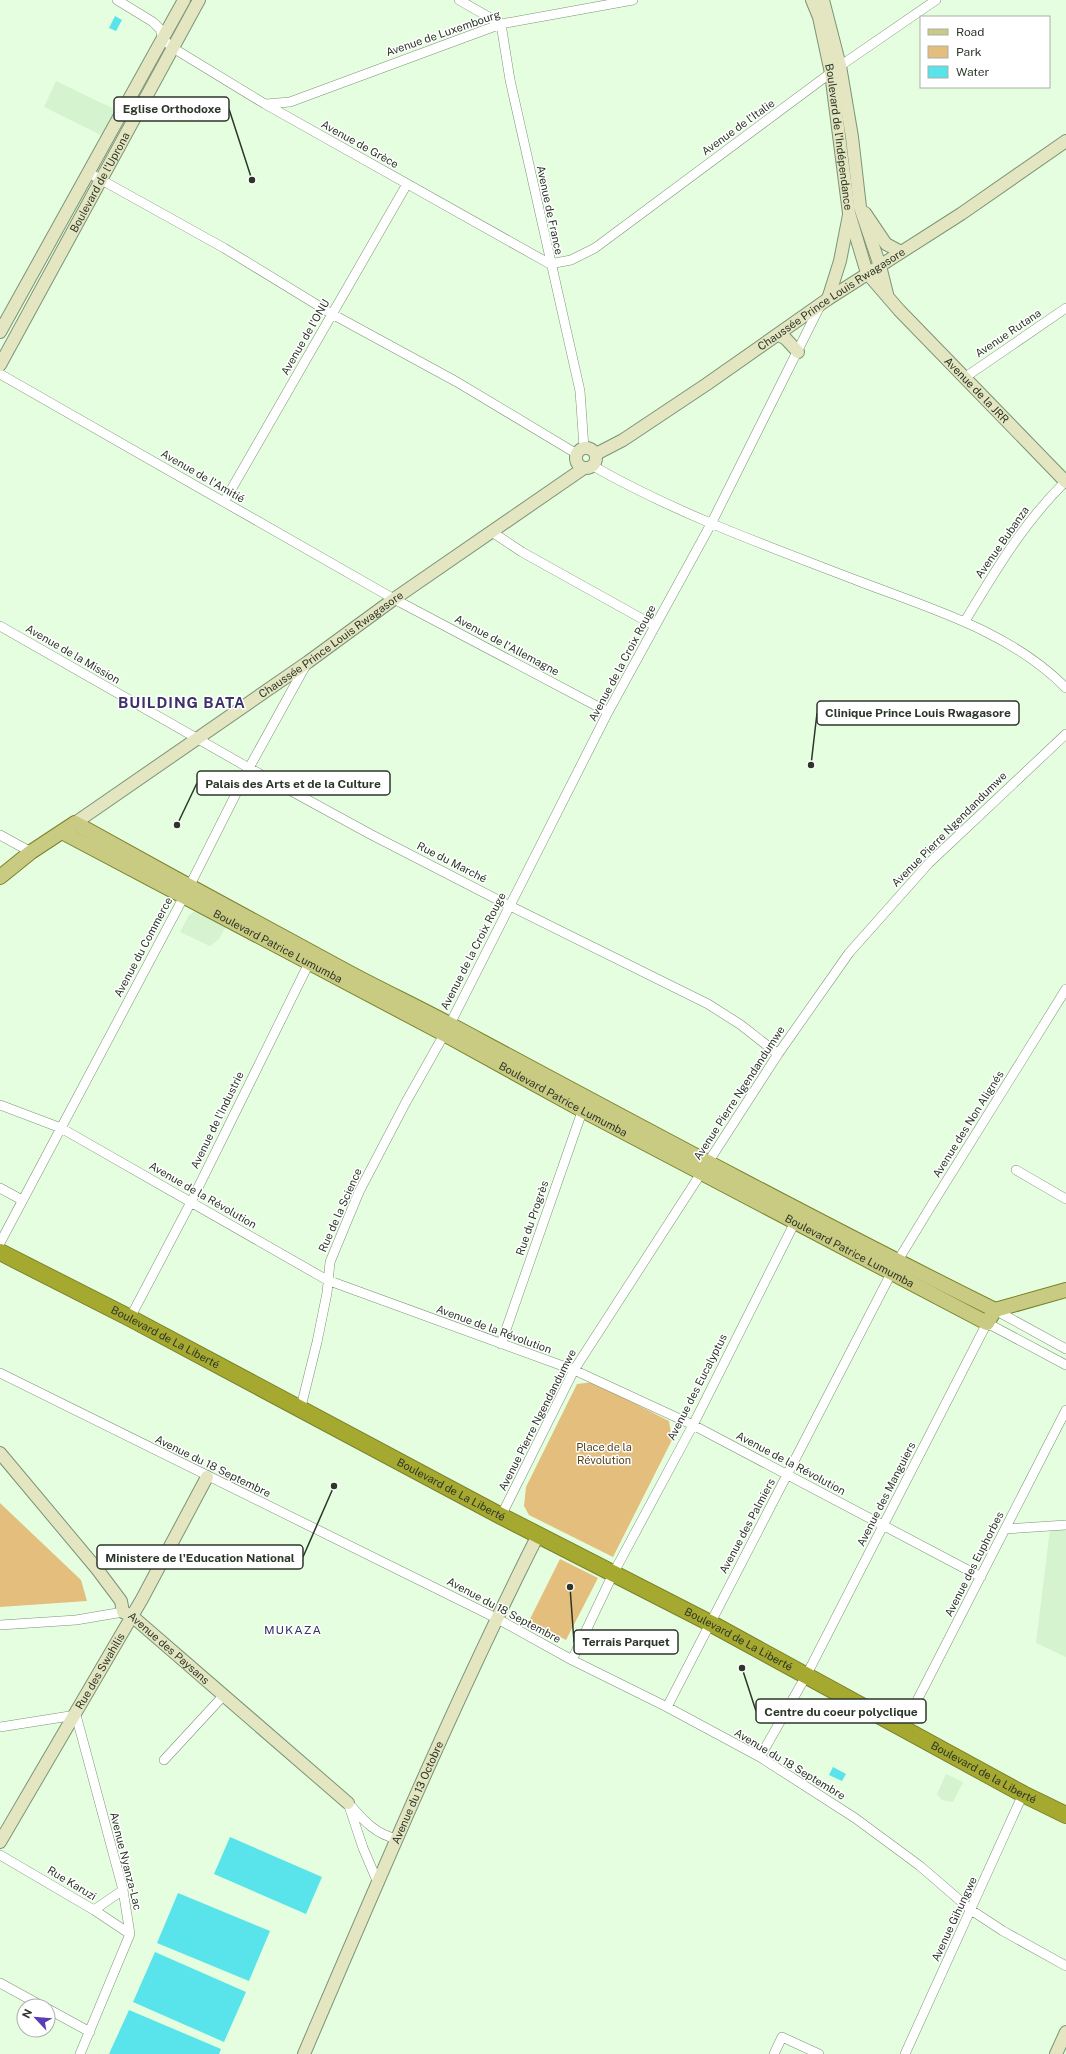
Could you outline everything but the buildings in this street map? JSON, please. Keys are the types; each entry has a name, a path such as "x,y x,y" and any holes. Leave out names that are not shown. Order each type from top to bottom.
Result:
{"highway":[{"name":"Boulevard de La Liberté","path":"0,1252 130,1318 300,1411 501,1516 710,1622 903,1728"},
{"name":"Boulevard de la Liberté","path":"903,1728 1023,1794 1066,1815"}],"main road":[{"name":"Chaussée Prince Louis Rwagasore","path":"0,876 31,852 75,823"},
{"name":"Boulevard Patrice Lumumba","path":"75,823 186,892"},
{"name":"Boulevard Patrice Lumumba","path":"62,832 186,892 447,1029 584,1104 895,1267 995,1310"},
{"name":"Boulevard Patrice Lumumba","path":"895,1267 987,1323"},
{"path":"987,1323 995,1310 1066,1290"}],"street":[{"name":"Avenue de Grèce","path":"117,0 153,22 160,29 163,38 173,48 265,104 550,264"},
{"name":"Boulevard de l'Uprona","path":"0,332 184,0"},
{"name":"Boulevard de l'Uprona","path":"0,365 199,0"},
{"path":"459,0 501,24"},
{"name":"Avenue de Luxembourg","path":"265,104 290,102 501,24 633,0"},
{"name":"Boulevard de l'Indépendance","path":"812,0 835,70 852,138 860,207 880,266"},
{"name":"Boulevard de l'Indépendance","path":"823,0 835,70 849,214 867,273"},
{"name":"Avenue de l'Italie","path":"550,264 571,260 595,248 835,70 936,0"},
{"name":"Avenue de France","path":"501,24 510,80 550,264 580,391 580,451"},
{"name":"Chaussée Prince Louis Rwagasore","path":"75,823 198,739 308,662 394,599 623,440 779,335 867,273 989,196 1066,141"},
{"path":"89,172 224,248 332,314 580,451 591,448 591,463"},
{"name":"Avenue de l'ONU","path":"224,502 407,184"},
{"path":"860,207 886,244 901,252"},
{"path":"825,302 840,261 849,214"},
{"name":"Avenue de la JRR","path":"880,266 888,297"},
{"name":"Avenue de la JRR","path":"867,273 964,378 1066,482"},
{"name":"Avenue de la Croix Rouge","path":"447,1029 608,712 711,524 825,302"},
{"name":"Avenue Rutana","path":"964,378 1066,308"},
{"path":"779,335 786,339 798,352"},
{"name":"Avenue de l'Amitié","path":"0,374 394,599"},
{"path":"580,451 576,461 591,463 711,524 965,621 1019,652 1066,688"},
{"name":"Avenue Bubanza","path":"965,621 999,564 1028,522 1066,482"},
{"path":"492,532 522,552 655,626"},
{"name":"Avenue de l'Allemagne","path":"394,599 608,712"},
{"name":"Avenue de la Mission","path":"0,626 198,739"},
{"name":"Avenue du Commerce","path":"0,1243 186,892 249,768 308,662"},
{"name":"Avenue Pierre Ngendandumwe","path":"501,1516 574,1370 778,1054 849,953 918,874 1066,734"},
{"name":"Rue du Marché","path":"198,739 249,768 510,906 708,1004 741,1025 778,1054"},
{"path":"0,835 31,852"},
{"name":"Avenue de l'Industrie","path":"130,1318 191,1202 312,958"},
{"name":"Avenue des Non Alignés","path":"895,1267 930,1206 1066,989"},
{"name":"Rue de la Science","path":"300,1411 327,1293 327,1280 330,1262 359,1192 402,1108 447,1029"},
{"name":"Rue du Progrès","path":"501,1344 584,1104"},
{"name":"Avenue de la Révolution","path":"0,1105 61,1128 327,1280 574,1370 693,1425 981,1577"},
{"path":"1016,1170 1066,1199"},
{"path":"0,1188 22,1200"},
{"name":"Avenue des Eucalyptus","path":"572,1660 613,1574 693,1425 798,1217"},
{"name":"Avenue des Palmiers","path":"667,1707 895,1267"},
{"name":"Boulevard Patrice Lumumba","path":"995,1310 1066,1349"},
{"name":"Boulevard Patrice Lumumba","path":"987,1323 1066,1365"},
{"name":"Avenue des Manguiers","path":"760,1757 806,1676 987,1323"},
{"name":"Avenue du 18 Septembre","path":"0,1373 206,1477 350,1545 496,1618 572,1660 667,1707 760,1757 855,1818 920,1866 971,1910 1066,1966"},
{"name":"Avenue des Euphorbes","path":"903,1728 1066,1410"},
{"name":"Avenue des Paysans","path":"2,1458 97,1569 121,1601 128,1614 348,1803 368,1826 386,1836 396,1839"},
{"name":"Rue des Swahilis","path":"0,1842 76,1715 128,1614 206,1477"},
{"path":"1005,1529 1066,1525"},
{"name":"Avenue du 13 Octobre","path":"304,2054 396,1839 496,1618 538,1535"},
{"path":"0,1625 76,1620 128,1614"},
{"path":"164,1760 224,1695"},
{"path":"0,1727 76,1715"},
{"name":"Avenue Nyanza-Lac","path":"76,1715 124,1890 130,1934 80,2054"},
{"name":"Avenue Gihungwe","path":"905,2054 1023,1794"},
{"path":"348,1803 363,1848 378,1883"},
{"name":"Rue Karuzi","path":"0,1855 94,1910 130,1934"},
{"path":"94,1910 124,1890"},
{"path":"0,1983 27,1998"},
{"path":"56,2014 90,2032"},
{"path":"1056,2054 1066,2032"},
{"path":"774,2054 782,2037 819,2054"}],"shaded area":[{"path":"56,81 116,110 103,136 44,107"},
{"path":"203,906 232,916 219,939 210,946 180,932 189,915"},
{"path":"1066,1528 1066,1657 1036,1643 1050,1529"},
{"path":"946,1774 963,1782 953,1802 942,1800 937,1794"}],"green space":[{"name":"Place de la Révolution","path":"593,1382 669,1421 672,1440 613,1557 529,1515 524,1506 526,1487 577,1384"},
{"path":"0,1503 81,1580 87,1601 0,1607"},
{"path":"560,1559 598,1578 566,1640 529,1621"}],"water":[{"path":"115,16 122,20 116,31 109,28"},
{"path":"833,1767 846,1774 842,1781 829,1775"},
{"path":"230,1837 322,1877 306,1914 214,1874"},
{"path":"178,1893 270,1931 249,1981 157,1943"},
{"path":"155,1952 246,1992 224,2042 133,2002"},
{"path":"129,2010 221,2049 219,2054 109,2054"}],"place":[{"name":"Eglise Orthodoxe","path":"252,180"},
{"name":"Clinique Prince Louis Rwagasore","path":"811,765"},
{"name":"Palais des Arts et de la Culture","path":"177,825"},
{"name":"Ministere de l'Education National","path":"334,1486"},
{"name":"Terrais Parquet","path":"570,1587"},
{"name":"Centre du coeur polyclique","path":"742,1668"}],"district":[{"name":"BUILDING BATA","path":"182,702"},
{"name":"MUKAZA","path":"293,1630"}]}
